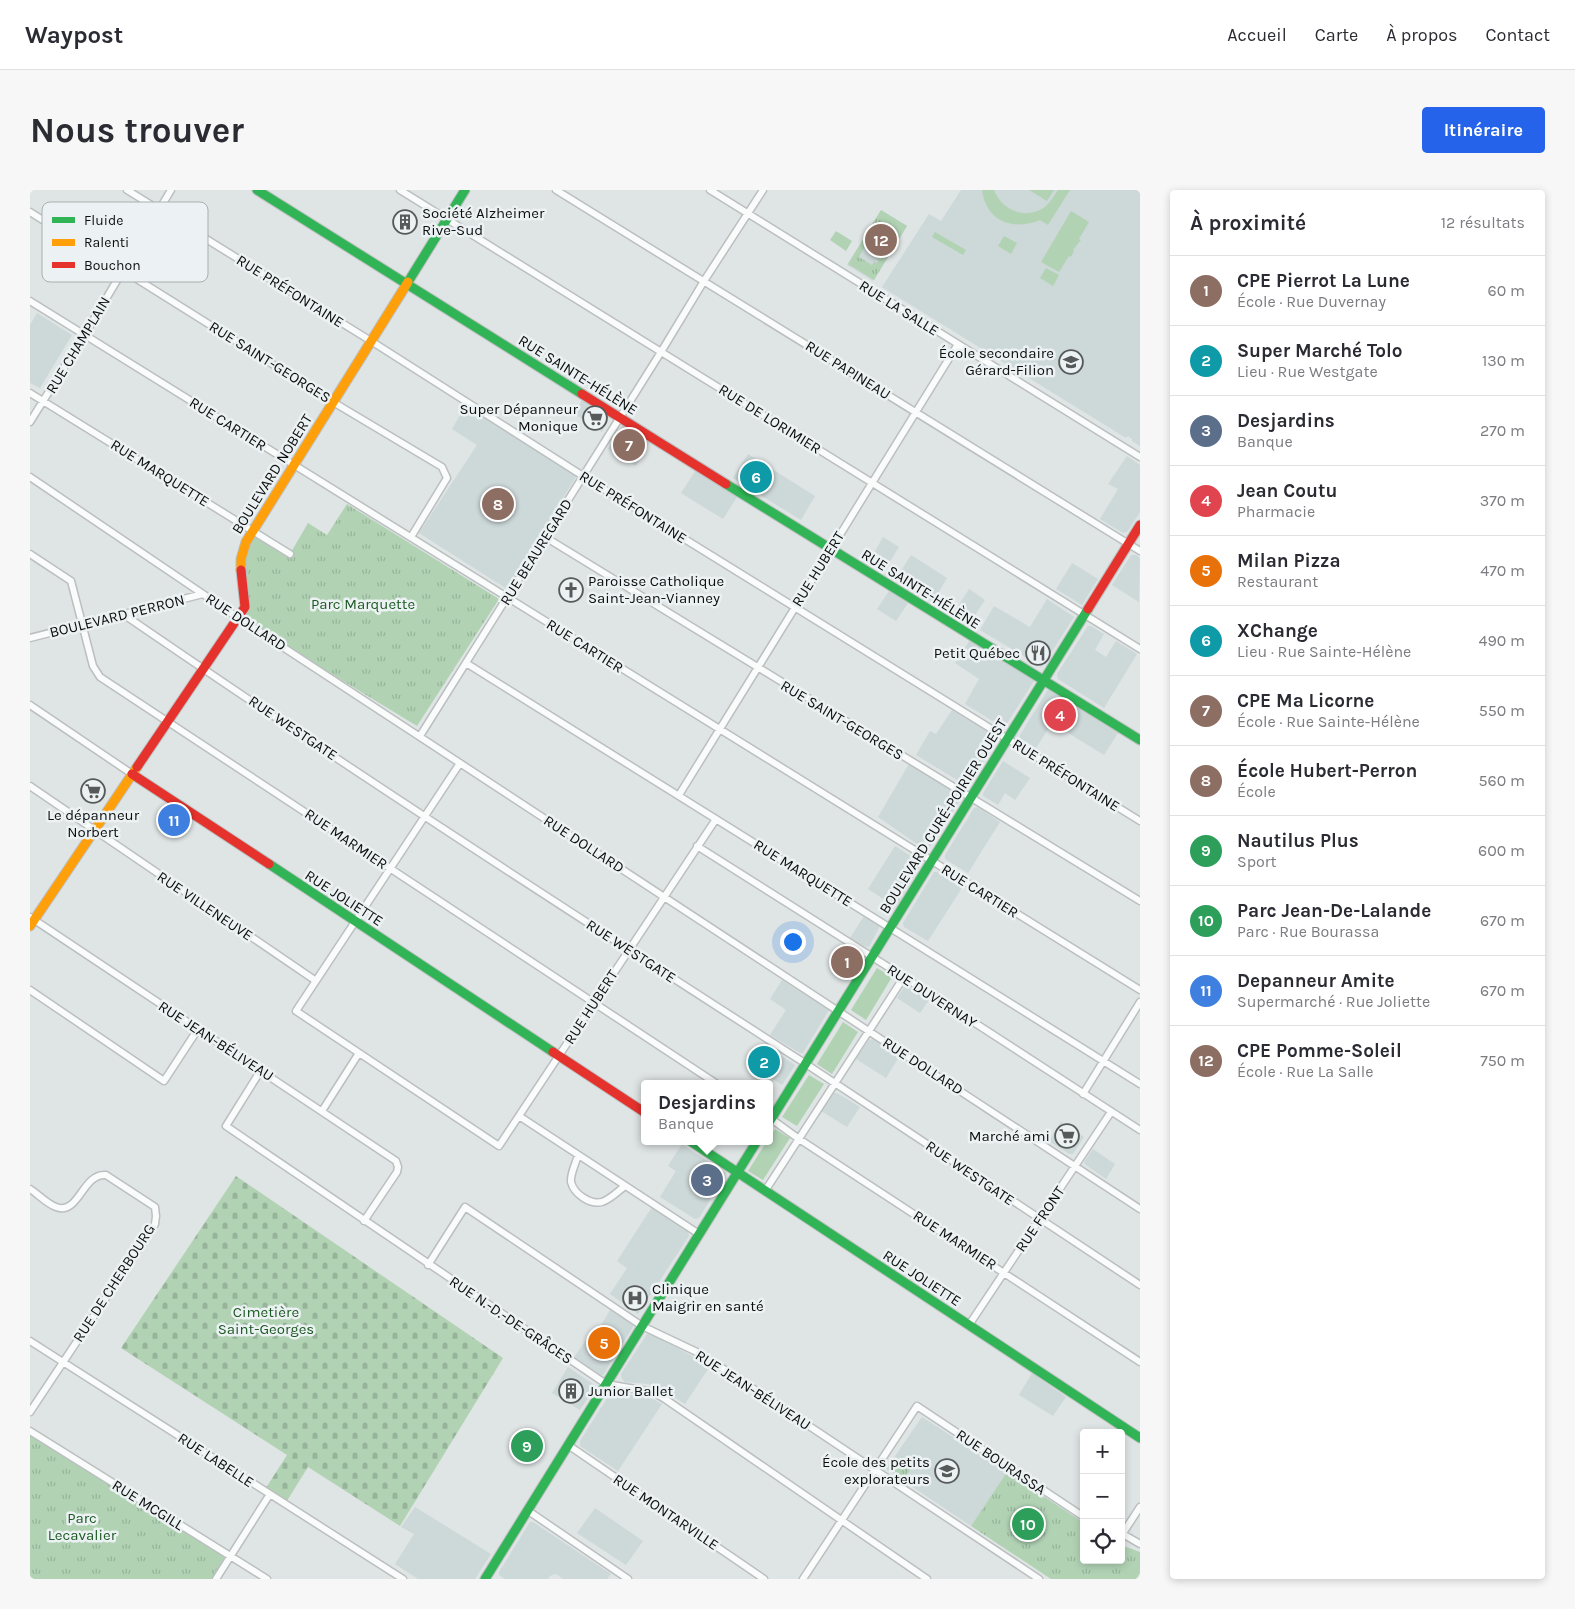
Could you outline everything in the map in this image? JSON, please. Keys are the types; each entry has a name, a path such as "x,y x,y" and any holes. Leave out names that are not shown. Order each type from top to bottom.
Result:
{"street":[{"name":"RUE PRÉFONTAINE","path":"127,190 146,202"},
{"name":"RUE CHAMPLAIN","path":"164,202 171,190"},
{"name":"RUE SAINTE-HÉLÈNE","path":"257,190 830,549 1140,740"},
{"name":"RUE DE LORIMIER","path":"400,190 1140,649"},
{"name":"BOULEVARD NOBERT","path":"31,921 95,830 244,607 245,598 239,562 241,552 465,190"},
{"name":"RUE PAPINEAU","path":"556,190 1140,551"},
{"name":"RUE LA SALLE","path":"710,190 1140,457"},
{"name":"RUE BEAUREGARD","path":"420,736 704,281 763,190"},
{"name":"RUE SAINT-GEORGES","path":"30,212 42,219"},
{"name":"RUE PRÉFONTAINE","path":"208,240 583,476 1140,821"},
{"name":"RUE CHAMPLAIN","path":"30,422 116,282"},
{"name":"RUE SAINT-GEORGES","path":"142,282 333,402 442,467 447,478 411,537"},
{"name":"RUE CARTIER","path":"30,300 1140,990"},
{"name":"RUE HUBERT","path":"679,795 958,344"},
{"name":"RUE MARQUETTE","path":"30,393 290,554"},
{"name":"RUE DOLLARD","path":"30,477 203,594 1140,1209"},
{"name":"BOULEVARD CURÉ-POIRIER OUEST","path":"773,1114 1140,525"},
{"name":"RUE SAINT-GEORGES","path":"545,537 1140,901"},
{"name":"RUE MARMIER","path":"30,554 71,581 95,672 100,677 711,1080"},
{"name":"BOULEVARD PERRON","path":"30,638 203,594"},
{"name":"RUE WESTGATE","path":"124,614 203,669 425,816 1140,1285"},
{"name":"RUE MARQUETTE","path":"466,663 1140,1084"},
{"name":"RUE JOLIETTE","path":"30,706 641,1110"},
{"path":"322,1111 359,1053 296,1011 460,762"},
{"name":"RUE VILLENEUVE","path":"30,786 316,981"},
{"name":"RUE HUBERT","path":"359,1053 499,1146 716,818"},
{"name":"RUE DUVERNAY","path":"697,846 1140,1130"},
{"name":"RUE JEAN-BÉLIVEAU","path":"31,921 261,1070 396,1161 397,1172 364,1221"},
{"path":"765,1191 904,977"},
{"path":"30,990 164,1081 198,1029"},
{"path":"1083,1094 1140,1002"},
{"name":"RUE N.-D.-DE-GRÂCES","path":"261,1070 226,1126 428,1265 606,1384 653,1392 665,1399 928,1579"},
{"name":"RUE FRONT","path":"969,1325 1111,1112"},
{"path":"519,1116 699,1234"},
{"name":"RUE MARMIER","path":"773,1121 1140,1362"},
{"name":"RUE JOLIETTE","path":"696,1145 1140,1438"},
{"path":"487,1578 527,1510 755,1145"},
{"path":"578,1155 571,1182 576,1191 583,1197 592,1202 601,1202 610,1198 625,1186"},
{"name":"RUE DE CHERBOURG","path":"30,1189 57,1208 65,1208 72,1205 91,1179 99,1175 106,1175 155,1207 156,1216 154,1224 30,1412"},
{"name":"RUE JEAN-BÉLIVEAU","path":"428,1265 465,1207 642,1326 701,1354 1039,1579"},
{"name":"RUE LABELLE","path":"30,1341 403,1579"},
{"name":"RUE BOURASSA","path":"875,1471 917,1406 1080,1514"},
{"name":"RUE MCGILL","path":"30,1431 267,1579"},
{"name":"RUE MONTARVILLE","path":"568,1445 764,1579"},
{"path":"803,1579 875,1471"},
{"path":"216,1579 270,1494"},
{"path":"1125,1529 1140,1507"},
{"path":"527,1510 628,1579"},
{"path":"1125,1535 1140,1544"}],"shaded area":[{"name":"École secondaire Gérard-Filion","path":"961,190 1140,190 1140,446 1128,436 1126,438 882,287 929,214 941,221"},
{"path":"881,210 907,226 873,281 847,265"},
{"path":"37,313 72,335 40,388 30,383 30,325"},
{"path":"582,400 609,416 602,432 574,414"},
{"path":"465,407 577,475 507,589 419,533 477,445 452,429"},
{"path":"623,425 650,442 636,466 608,449"},
{"path":"748,454 815,496 801,520 733,478"},
{"path":"1127,456 1140,465 1140,512 1127,532 1123,533 1100,519 1118,489 1108,484"},
{"path":"696,470 737,497 723,519 681,493"},
{"path":"883,537 899,547 884,571 869,562"},
{"path":"911,555 947,578 933,602 896,579"},
{"path":"1131,555 1136,555 1140,558 1139,602 1112,585"},
{"path":"1072,563 1098,579 1082,605 1056,589"},
{"path":"969,589 985,600 969,624 953,614"},
{"path":"889,591 908,603 896,621 877,609"},
{"path":"1047,599 1074,617 1042,667 980,630 994,606 1030,627"},
{"path":"1088,626 1104,634 1095,650 1106,657 1116,641 1137,654 1104,708 1058,679 1057,674"},
{"path":"970,640 1034,681 1004,728 965,704 979,679 955,663"},
{"path":"1049,690 1118,733 1104,755 1052,723 1036,748 1020,738 1020,735"},
{"path":"952,710 999,739 967,786 916,755 930,731 936,734"},
{"path":"1003,761 1030,778 1015,800 1005,793 998,805 983,796 983,793"},
{"path":"909,764 962,797 927,851 878,817"},
{"path":"978,807 1000,822 968,873 945,859 945,855 974,808"},
{"path":"895,846 922,863 896,907 868,889"},
{"path":"934,872 962,888 928,941 904,927 903,923"},
{"path":"864,916 880,926 869,947 850,938"},
{"path":"846,946 862,956 849,978 833,968"},
{"path":"782,980 829,1010 803,1053 770,1035 786,1010 770,999"},
{"path":"908,986 929,1000 920,1013 897,998 904,987"},
{"path":"873,1039 899,1057 886,1078 856,1059 869,1040"},
{"path":"763,1044 795,1065 782,1085 750,1064"},
{"path":"834,1093 860,1107 847,1127 821,1111"},
{"path":"1061,1122 1084,1137 1073,1154 1069,1154 1049,1141"},
{"path":"681,1145 684,1145 726,1173 699,1218 695,1219 660,1197 676,1171 668,1166"},
{"path":"1093,1149 1115,1164 1106,1179 1084,1162"},
{"path":"652,1207 688,1232 689,1236 638,1314 610,1294 627,1268 617,1261"},
{"path":"610,1310 633,1324 633,1327 603,1375 601,1375 574,1357 592,1332 596,1334"},
{"path":"650,1333 710,1366 685,1404 666,1392 648,1384 625,1382 622,1379 621,1374 647,1334"},
{"path":"568,1367 596,1386 580,1410 552,1393"},
{"path":"1032,1373 1066,1397 1053,1416 1019,1395"},
{"path":"611,1392 651,1398 662,1404 618,1471 580,1446 580,1441"},
{"name":"École des petits explorateurs","path":"922,1417 1007,1472 971,1526 886,1469"},
{"path":"415,1507 491,1554 475,1579 418,1579 395,1564 414,1534 401,1527"},
{"path":"595,1508 643,1541 626,1565 577,1533"},
{"path":"530,1522 533,1522 611,1574 607,1579 563,1579 556,1574 548,1579 505,1579 499,1575 499,1572"}],"green space":[{"path":"982,190 994,190 1003,203 1016,212 1031,213 1046,206 1058,190 1070,190 1048,225 1040,220 1021,224 1011,224 1003,221 989,210"},
{"path":"1029,190 1054,190 1047,201"},
{"path":"881,210 907,226 874,280 848,264","holes":["874,242 886,250 881,259 876,258 879,261 877,263 874,262 872,265 859,257 864,248 869,250"]},
{"path":"1071,211 1089,222 1071,257 1069,256 1059,272 1041,262"},
{"path":"836,231 852,241 846,251 830,240"},
{"path":"935,232 966,250 963,255 932,237"},
{"path":"1004,236 1017,243 1011,254 998,246"},
{"path":"1046,268 1059,275 1053,286 1040,278"},
{"name":"Parc Marquette","path":"347,504 499,599 417,726 238,617 247,604 242,567 253,530 290,554 308,523 327,535"},
{"path":"877,968 892,977 866,1020 851,1010"},
{"path":"843,1022 858,1032 832,1074 817,1064"},
{"path":"809,1075 824,1084 797,1126 782,1117"},
{"path":"775,1129 790,1138 763,1180 748,1171 764,1145 773,1145 773,1132"},
{"name":"Cimetière Saint-Georges","path":"236,1176 503,1358 400,1526 308,1467 285,1504 264,1491 287,1455 121,1348"},
{"name":"Parc Lecavalier","path":"30,1431 231,1556 216,1579 30,1579"},
{"path":"902,1456 914,1464 904,1478 893,1470"},
{"path":"1007,1472 1080,1520 1080,1564 1125,1564 1125,1546 1140,1552 1140,1573 1136,1579 1051,1579 971,1526"}],"traffic: fast":[{"path":"257,190 582,394"},
{"path":"408,282 465,190"},
{"path":"726,484 1140,740"},
{"path":"773,1116 1088,609"},
{"path":"269,864 553,1052"},
{"path":"696,1145 1140,1438"},
{"path":"485,1579 755,1145"}],"traffic: slow":[{"path":"241,570 241,559 246,542 408,282"},
{"path":"30,926 137,767"}],"traffic: jam":[{"path":"582,394 726,484"},
{"path":"1088,609 1140,525"},
{"path":"137,767 245,607 241,570"},
{"path":"132,774 269,864"},
{"path":"553,1052 641,1110"}],"place":[{"name":"Société Alzheimer Rive-Sud","path":"405,222"},
{"name":"CPE Pomme-Soleil","path":"881,240"},
{"name":"École secondaire Gérard-Filion","path":"1071,362"},
{"name":"Super Dépanneur Monique","path":"595,418"},
{"name":"CPE Ma Licorne","path":"629,445"},
{"name":"XChange","path":"756,477"},
{"name":"École Hubert-Perron","path":"498,504"},
{"name":"Paroisse Catholique Saint-Jean-Vianney","path":"571,590"},
{"name":"Petit Québec","path":"1038,653"},
{"name":"Jean Coutu","path":"1060,715"},
{"name":"Le dépanneur Norbert","path":"93,791"},
{"name":"Depanneur Amite","path":"174,820"},
{"name":"CPE Pierrot La Lune","path":"847,962"},
{"name":"Super Marché Tolo","path":"764,1062"},
{"name":"Marché ami","path":"1067,1136"},
{"name":"Desjardins","path":"707,1180"},
{"name":"Clinique Maigrir en santé","path":"635,1298"},
{"name":"Milan Pizza","path":"604,1343"},
{"name":"Junior Ballet","path":"571,1391"},
{"name":"Nautilus Plus","path":"527,1446"},
{"name":"École des petits explorateurs","path":"947,1471"},
{"name":"Parc Jean-De-Lalande","path":"1028,1524"}]}
